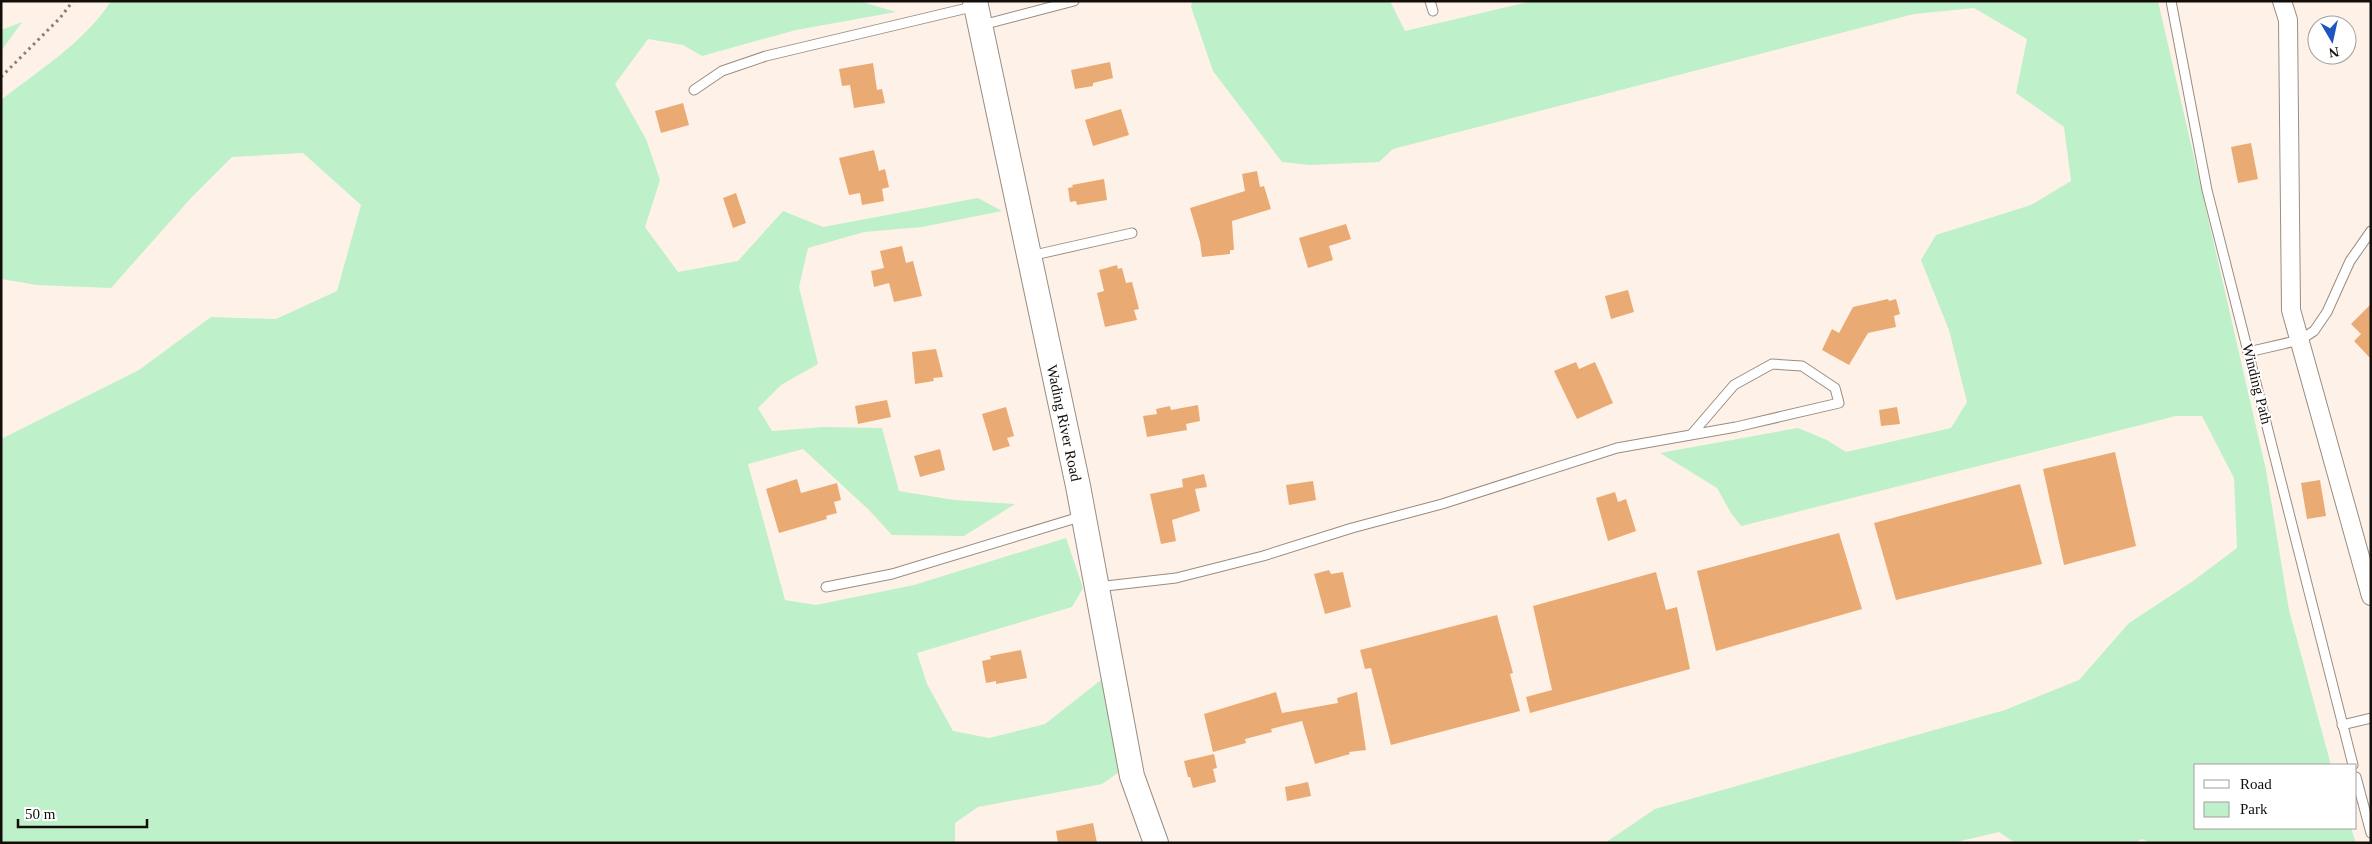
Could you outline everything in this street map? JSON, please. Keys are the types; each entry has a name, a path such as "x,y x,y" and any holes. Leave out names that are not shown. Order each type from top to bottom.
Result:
{"main road":[{"name":"Wading River Road","path":"977,11 1083,516 1132,776 1156,843"}],"street":[{"path":"2282,1 2288,20 2291,310 2371,596"}],"lane":[{"path":"694,90 722,71 766,56 977,11 1074,1"},
{"path":"1430,1 1433,11"},
{"name":"Winding Path","path":"2171,1 2207,190 2353,764"},
{"path":"2248,352 2300,340 2314,331 2323,318 2350,261 2371,231"},
{"path":"1029,256 1132,233"},
{"path":"1097,587 1176,578 1263,556 1352,528 1442,504 1617,448 1691,435 1736,427 1839,403 1835,388 1802,366 1772,364 1734,385 1691,435"},
{"path":"826,587 892,574 1083,516"},
{"path":"2342,725 2371,718"},
{"path":"2357,781 2371,833"}],"path":[{"path":"1,76 60,18 73,1"}],"green space":[{"path":"111,1 859,1 896,12 796,30 702,56 683,45 648,39 615,84 646,139 660,180 645,227 678,272 738,261 783,211 823,227 978,198 1002,211 922,227 864,232 808,248 799,287 818,364 781,385 758,408 772,431 824,427 882,428 899,491 954,500 1015,504 964,536 892,535 869,510 803,449 748,464 785,600 816,605 914,585 1066,538 1083,588 1072,607 917,653 927,684 953,731 989,738 1045,724 1101,680 1122,770 1102,784 978,807 955,823 955,843 1,843 1,439 139,370 211,317 276,319 337,291 361,205 303,153 232,157 191,198 111,288 37,285 1,279 1,100 75,42 88,30"},
{"path":"1192,1 1390,1 1405,31 1532,1 2158,1 2266,470 2289,610 2331,764 2194,764 2194,829 2351,829 2356,843 2151,843 2142,839 2134,843 2015,843 1999,832 1952,843 1605,843 1655,809 2005,710 2079,680 2129,623 2193,581 2237,548 2234,478 2202,416 2176,416 1741,526 1731,513 1717,488 1660,453 1798,428 1827,440 1846,452 1951,428 1967,402 1949,330 1921,260 1936,235 2031,205 2071,181 2064,127 2016,93 2027,39 1974,8 1914,14 1393,149 1379,162 1311,165 1282,162 1213,71 1191,7"},
{"path":"22,22 1,51 1,30"}],"building":[{"path":"1110,62 1113,78 1093,83 1093,86 1075,89 1071,70"},
{"path":"873,63 877,90 882,89 885,103 854,108 850,85 842,86 839,69"},
{"path":"683,103 689,125 661,133 655,111"},
{"path":"1121,109 1129,135 1093,146 1085,120"},
{"path":"2251,143 2258,179 2238,183 2231,147"},
{"path":"874,150 879,171 885,169 889,187 882,189 884,201 862,205 860,193 849,195 839,158"},
{"path":"1257,171 1260,187 1264,186 1271,209 1232,221 1234,250 1230,250 1230,254 1202,257 1200,242 1190,208 1245,191 1242,174"},
{"path":"1104,179 1107,200 1077,205 1076,201 1070,202 1068,188 1073,187 1072,185"},
{"path":"736,193 746,223 733,228 723,198"},
{"path":"1346,224 1351,239 1329,246 1333,260 1308,268 1299,238"},
{"path":"902,246 906,263 913,261 922,296 894,302 889,283 874,287 871,271 884,268 880,251"},
{"path":"1117,265 1118,269 1122,268 1126,283 1132,282 1139,309 1134,310 1137,320 1105,327 1097,293 1104,291 1099,270"},
{"path":"1628,290 1634,312 1611,319 1605,296"},
{"path":"1888,299 1889,301 1896,299 1900,314 1894,316 1896,327 1868,333 1849,365 1822,350 1832,329 1839,333 1853,307"},
{"path":"2371,304 2371,359 2354,341 2361,334 2351,324"},
{"path":"936,349 943,377 933,378 934,381 915,384 912,352"},
{"path":"1576,362 1579,369 1595,362 1613,403 1577,419 1554,371"},
{"path":"887,400 891,417 858,424 855,406"},
{"path":"1198,405 1200,421 1186,424 1187,430 1147,437 1143,416 1157,414 1156,409 1170,406 1171,410"},
{"path":"1006,407 1014,436 1007,438 1010,446 993,451 982,414"},
{"path":"1897,407 1900,424 1881,426 1879,410"},
{"path":"940,449 945,470 920,477 914,456"},
{"path":"2115,452 2136,546 2064,565 2043,469"},
{"path":"1204,474 1207,487 1195,489 1200,511 1172,520 1176,541 1161,544 1150,494 1183,487 1182,479"},
{"path":"797,479 801,493 837,483 841,500 834,502 837,513 826,516 827,519 779,533 766,489"},
{"path":"2320,480 2326,516 2307,519 2301,483"},
{"path":"1313,481 1316,500 1289,505 1286,485"},
{"path":"2020,484 2042,564 1896,600 1874,523"},
{"path":"1615,492 1618,502 1626,499 1636,531 1608,541 1596,498"},
{"path":"1839,533 1862,609 1716,651 1697,571"},
{"path":"1329,570 1331,574 1343,572 1351,607 1325,614 1314,574"},
{"path":"1656,572 1666,610 1677,607 1690,669 1530,713 1526,697 1552,690 1533,606"},
{"path":"1497,615 1513,673 1510,674 1520,711 1391,745 1371,668 1365,669 1360,650"},
{"path":"1021,650 1027,678 996,684 996,681 986,683 982,661 991,659 990,656"},
{"path":"1276,692 1282,713 1338,703 1337,698 1357,692 1366,750 1349,752 1350,754 1315,764 1302,721 1271,729 1272,732 1245,739 1246,743 1213,752 1204,714"},
{"path":"1214,754 1217,768 1213,769 1216,782 1193,788 1184,761"},
{"path":"1308,782 1311,796 1287,801 1285,787"},
{"path":"1093,823 1097,843 1058,843 1056,831"}]}
